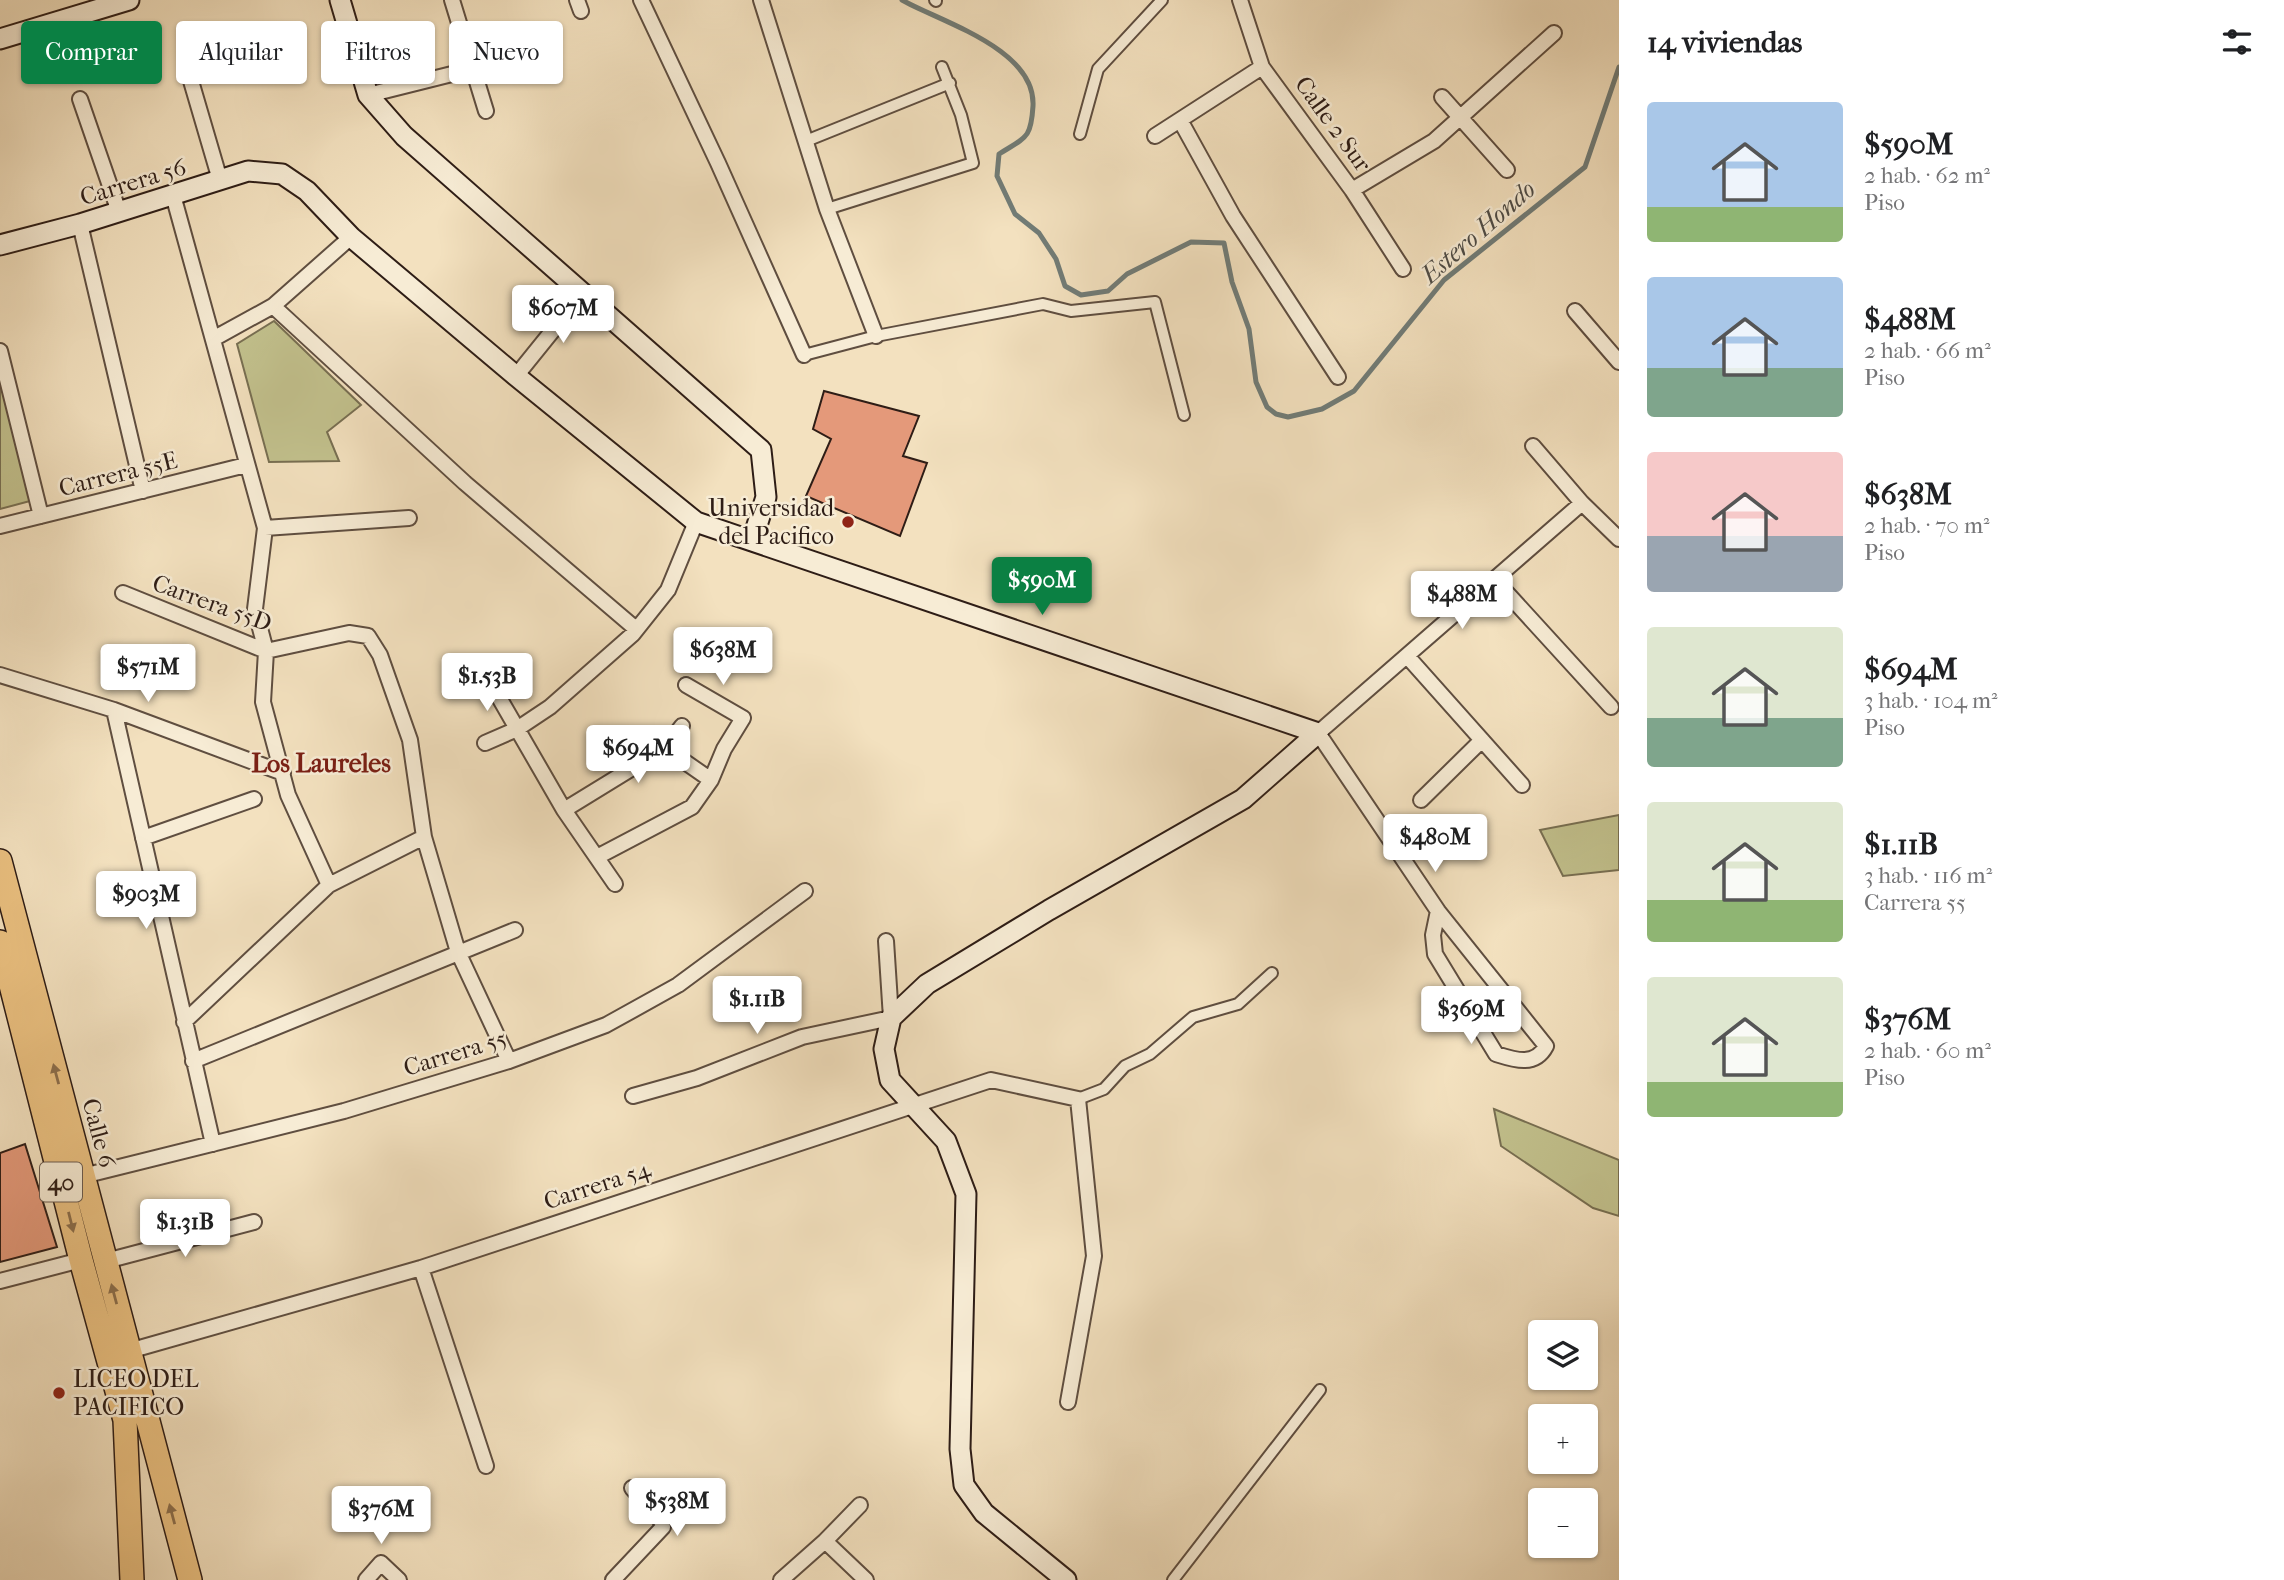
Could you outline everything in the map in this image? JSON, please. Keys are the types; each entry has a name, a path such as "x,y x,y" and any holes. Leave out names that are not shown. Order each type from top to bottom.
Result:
{"highway":[{"name":"Calle 6","path":"0,862 190,1580"},
{"name":"Calle 6","path":"0,942 125,1420 132,1580"}],"main road":[{"path":"0,39 129,0"},
{"path":"340,0 368,96 404,136 761,450 766,497 752,541"},
{"name":"Carrera 56","path":"0,244 79,224 248,172 282,174 307,191 351,237"},
{"path":"351,237 696,522 1318,733 1243,799 1049,910 927,984 891,1018 884,1049 890,1080 946,1142 966,1194 960,1450 964,1485 984,1513 1066,1580"}],"street":[{"path":"452,0 458,21"},
{"path":"641,0 718,163 803,355 876,336 1043,304 1071,311 1155,302 1184,415"},
{"path":"761,0 827,209 876,336"},
{"path":"1080,134 1098,69 1162,0"},
{"name":"Calle 2 Sur","path":"1240,0 1262,67 1352,190 1403,269"},
{"path":"1352,190 1434,141 1554,33"},
{"path":"827,209 972,163 961,116 942,67"},
{"path":"1155,136 1262,67"},
{"path":"368,96 449,75"},
{"path":"806,141 950,83"},
{"path":"192,84 219,180"},
{"path":"477,84 486,111"},
{"path":"1442,97 1507,170"},
{"path":"80,99 119,212"},
{"path":"1180,120 1233,216 1339,377"},
{"path":"173,195 265,528 255,609 266,651 263,702 288,795 329,885"},
{"path":"79,224 143,491"},
{"path":"213,339 274,306 351,237"},
{"path":"516,376 583,293"},
{"path":"274,306 465,483 636,629"},
{"path":"1575,311 1619,362"},
{"path":"0,351 41,516"},
{"path":"1533,446 1582,503 1619,539"},
{"name":"Carrera 55E","path":"0,526 246,465"},
{"path":"1438,911 1433,935 1435,954 1496,1054 1522,1062 1541,1054 1546,1046 1438,911 1318,733 1582,503"},
{"path":"265,528 409,518"},
{"path":"485,743 517,729 550,707 636,629 668,590 696,522"},
{"path":"1495,580 1611,707"},
{"name":"Carrera 55D","path":"123,593 266,651 349,633 368,636 380,655 410,740 424,837"},
{"path":"1407,656 1522,785"},
{"path":"0,675 114,710 283,773"},
{"path":"489,680 564,810 615,884"},
{"path":"597,857 692,807 711,780 724,749 743,718 687,685"},
{"path":"114,710 213,1144"},
{"path":"564,810 665,748 682,726"},
{"path":"1421,800 1482,740"},
{"path":"665,748 711,780"},
{"path":"143,838 254,799"},
{"path":"184,1022 329,885 424,837 458,952 509,1061"},
{"name":"Carrera 55","path":"83,1177 344,1111 509,1061 606,1025 678,985 804,891"},
{"path":"193,1061 514,930"},
{"path":"633,1096 697,1078 802,1037 891,1018 886,941"},
{"path":"1068,1402 1094,1256 1078,1099 1104,1089 1125,1066 1150,1054 1193,1017 1238,1004 1272,974"},
{"name":"Carrera 54","path":"129,1351 421,1268 991,1080 1078,1099"},
{"path":"106,1261 254,1222"},
{"path":"0,1281 81,1260"},
{"path":"421,1268 486,1466"},
{"path":"1173,1580 1320,1390"},
{"path":"613,1580 663,1527 662,1522 632,1488"},
{"path":"781,1580 860,1505"},
{"path":"825,1541 866,1580"},
{"path":"366,1580 381,1563 400,1580"}],"shaded area":[{"path":"274,321 361,405 327,432 339,461 269,462 237,344"},
{"path":"0,380 30,501 0,509"},
{"path":"1619,815 1619,870 1563,876 1540,830"},
{"path":"1494,1109 1619,1160 1619,1216 1593,1208 1501,1146"}],"building":[{"path":"824,391 919,416 903,456 927,463 900,536 806,496 831,439 813,429"},
{"path":"25,1144 57,1247 0,1262 0,1153"}],"waterway":[{"name":"Estero Hondo","path":"902,0 961,28 1003,53 1019,68 1030,86 1033,106 1031,125 1021,140 999,154 997,176 1015,214 1039,233 1056,259 1065,286 1081,295 1108,291 1127,274 1191,242 1224,243 1232,282 1249,329 1256,382 1267,407 1276,414 1288,417 1322,409 1354,391 1444,280 1585,167 1619,67"}],"place":[{"name":"Universidad del Pacifico","path":"848,522"},
{"name":"LICEO DEL PACIFICO","path":"59,1393"}],"district":[{"name":"Los Laureles","path":"321,763"}]}
